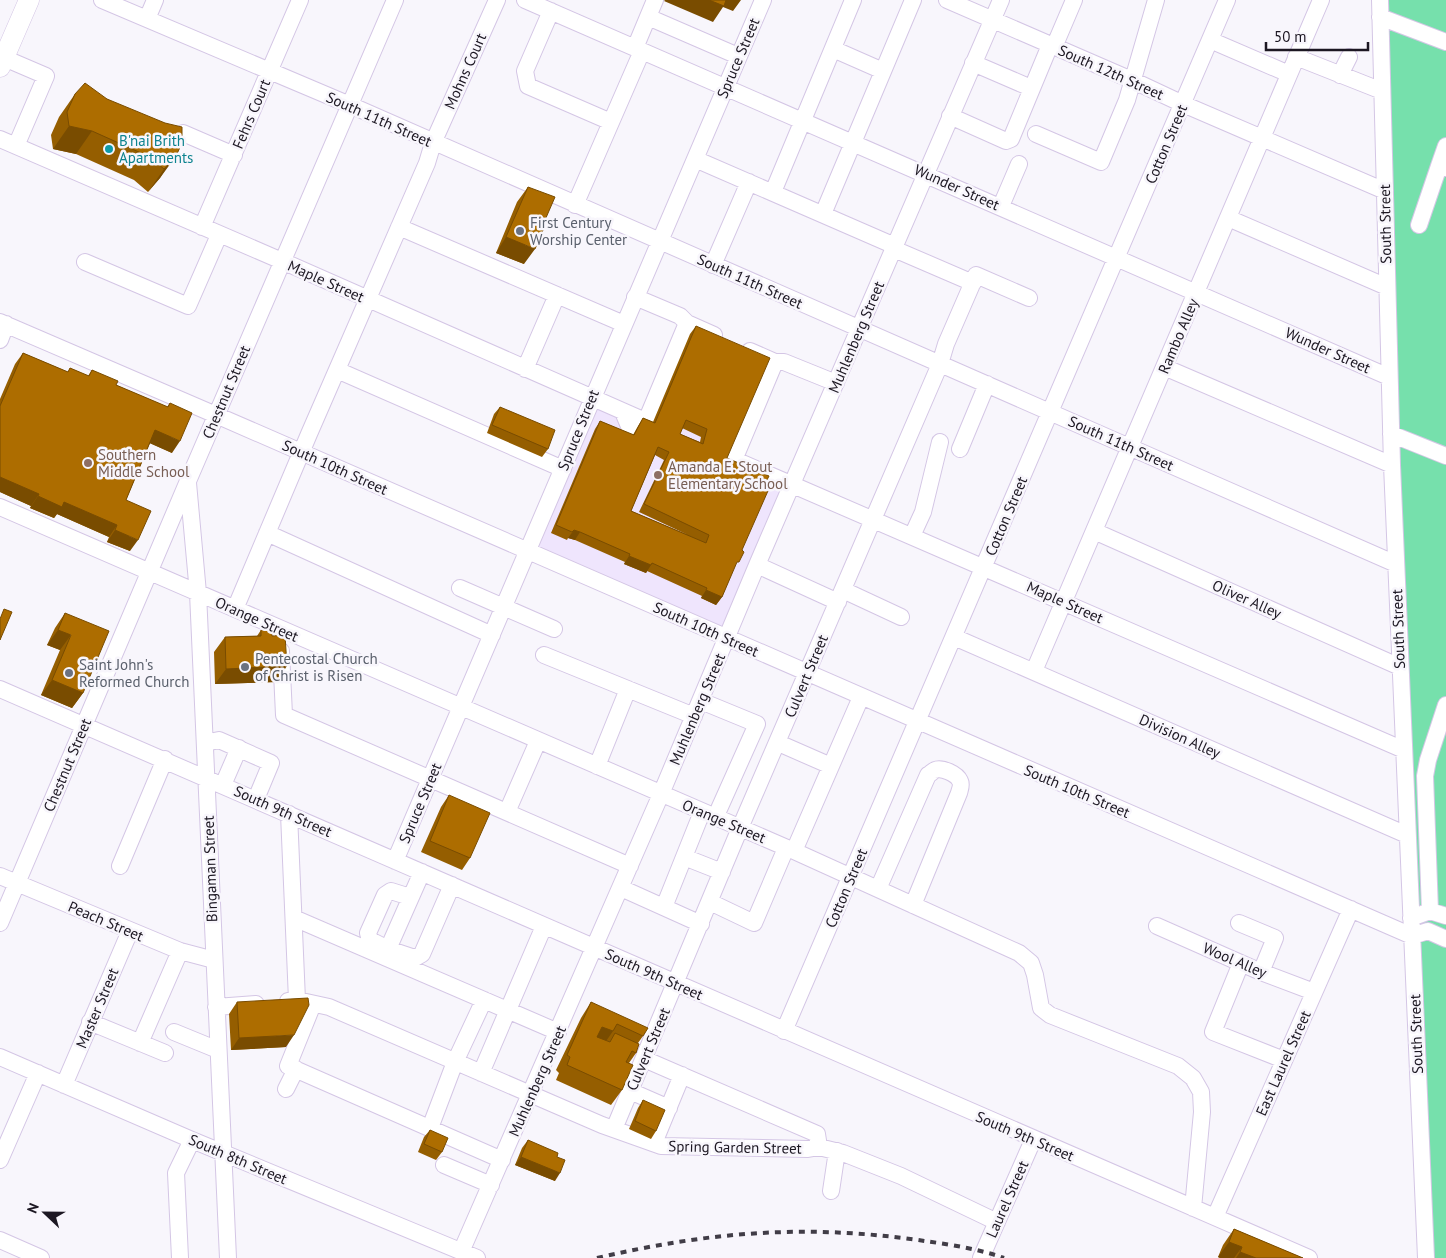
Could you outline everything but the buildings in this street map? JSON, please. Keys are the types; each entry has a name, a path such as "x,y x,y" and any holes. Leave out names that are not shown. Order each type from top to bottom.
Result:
{"main road":[{"path":"2,62 29,0"}],"street":[{"name":"South 11th Street","path":"102,0 350,105 1396,564"},
{"path":"146,19 155,0"},
{"name":"Fehrs Court","path":"202,227 300,0"},
{"name":"Chestnut Street","path":"0,923 216,414 395,0"},
{"name":"Mohns Court","path":"235,609 427,163 433,143 497,0"},
{"name":"Wunder Street","path":"525,0 1001,206 1389,377"},
{"path":"575,205 611,122 655,0"},
{"name":"Spruce Street","path":"395,860 763,0"},
{"path":"773,192 853,0"},
{"path":"823,214 912,0"},
{"name":"South 12th Street","path":"947,0 1385,191"},
{"name":"Muhlenberg Street","path":"461,1252 558,1032 572,1012 594,948 1001,0"},
{"path":"950,116 1006,140 1011,138 1032,88 1074,0"},
{"path":"1036,134 1101,162 1134,81 1156,0"},
{"name":"Cotton Street","path":"784,1031 1227,0"},
{"name":"Rambo Alley","path":"1034,671 1321,0"},
{"name":"South Street","path":"1380,0 1392,465 1426,1258"},
{"path":"551,11 525,71 528,86 611,122"},
{"path":"1380,17 1446,42"},
{"path":"648,18 738,56"},
{"path":"1210,40 1289,74"},
{"path":"833,49 883,71"},
{"path":"1296,57 1382,92"},
{"path":"1340,75 1349,57"},
{"path":"2,62 46,76 16,146"},
{"path":"973,63 1032,88"},
{"path":"183,132 234,155"},
{"name":"Maple Street","path":"0,139 624,412 644,426 687,323"},
{"path":"1419,225 1443,167 1446,146"},
{"path":"695,159 823,214 973,283 976,275 1029,298"},
{"path":"1001,206 1019,164"},
{"path":"713,265 749,182"},
{"path":"1228,218 1387,287"},
{"path":"399,226 624,324"},
{"path":"85,262 188,306 219,234"},
{"name":"Culvert Street","path":"614,1129 740,828 874,519 973,283"},
{"path":"525,369 557,295"},
{"path":"635,297 680,316 687,323 775,362 784,362 836,383"},
{"name":"South 10th Street","path":"2,329 216,414 1412,936"},
{"name":"Maple Street","path":"775,362 730,458 1404,750"},
{"path":"1164,367 1392,465"},
{"path":"337,370 562,469"},
{"path":"960,450 987,384"},
{"path":"1391,434 1446,456"},
{"path":"912,536 923,512 940,442"},
{"name":"Bingaman Street","path":"188,481 198,593 228,1258"},
{"name":"Orange Street","path":"0,507 851,876 1019,953 1031,963 1041,1008 1050,1014 1178,1066 1193,1078 1201,1092 1202,1112 1193,1208"},
{"name":"Oliver Alley","path":"1094,531 1400,667"},
{"path":"267,533 492,634"},
{"path":"757,565 901,617"},
{"path":"460,588 554,628"},
{"path":"280,629 284,715 630,866"},
{"name":"Division Alley","path":"954,636 1407,835"},
{"path":"544,655 628,689 757,724 709,815 684,856 664,907"},
{"name":"South 9th Street","path":"0,689 165,759 1033,1140 1309,1258"},
{"path":"597,766 628,689"},
{"path":"710,902 754,923 831,766 862,697"},
{"path":"1411,918 1438,914 1425,776 1428,760 1446,705"},
{"path":"205,743 219,740 271,763 256,800"},
{"path":"507,812 538,741"},
{"path":"778,741 831,766"},
{"path":"224,785 239,748"},
{"path":"120,866 165,759"},
{"path":"878,889 928,775 934,770 942,770 953,774 960,779 959,793 913,905"},
{"path":"289,814 294,918 305,1002 288,1066 502,1160"},
{"path":"684,856 722,872"},
{"path":"388,949 422,872"},
{"name":"Peach Street","path":"0,876 180,952 214,960"},
{"path":"410,897 391,891 385,895 368,933 370,940 388,949 415,958 422,954 452,885"},
{"path":"621,888 700,924"},
{"name":"East Laurel Street","path":"1214,1217 1351,909"},
{"path":"294,918 558,1032"},
{"path":"1239,923 1275,938 1261,972"},
{"path":"481,1073 544,926"},
{"name":"Wool Alley","path":"1157,926 1261,972 1314,992"},
{"path":"1412,936 1428,930 1446,939"},
{"name":"Master Street","path":"64,1085 130,931"},
{"path":"140,1043 180,952"},
{"path":"1241,963 1213,1032 1284,1060"},
{"path":"430,1128 455,1062 484,1000"},
{"name":"Spring Garden Street","path":"216,1007 305,1002 329,1008 531,1095 661,1146 808,1150 819,1147 837,1151 901,1176 997,1222"},
{"path":"90,1022 165,1053"},
{"path":"174,1032 218,1050"},
{"path":"631,1038 647,1052 682,1076 817,1134 819,1147"},
{"name":"South 8th Street","path":"0,1057 192,1140 477,1258"},
{"path":"286,1089 296,1070"},
{"path":"0,1160 38,1073"},
{"path":"654,1143 682,1076"},
{"path":"630,1091 669,1108"},
{"path":"180,1258 176,1173 192,1140"},
{"name":"Laurel Street","path":"981,1258 1033,1140"},
{"path":"831,1191 837,1151"},
{"path":"444,1165 491,1185"},
{"path":"0,1240 41,1258"}],"shaded area":[{"name":"Amanda E. Stout Elementary School","path":"689,328 729,463 783,487 724,627 531,544 591,402 648,426"}],"green space":[{"path":"1380,0 1446,0 1446,1258 1426,1258"}],"railway":[{"path":"597,1258 678,1242 757,1233 796,1232 836,1232 918,1240 972,1249 1004,1258"}],"place":[{"name":"B'nai Brith Apartments","path":"109,149"},
{"name":"First Century Worship Center","path":"520,231"},
{"name":"Southern Middle School","path":"88,463"},
{"name":"Amanda E. Stout Elementary School","path":"658,475"},
{"name":"Pentecostal Church of Christ is Risen","path":"245,667"},
{"name":"Saint John's Reformed Church","path":"69,673"}]}
